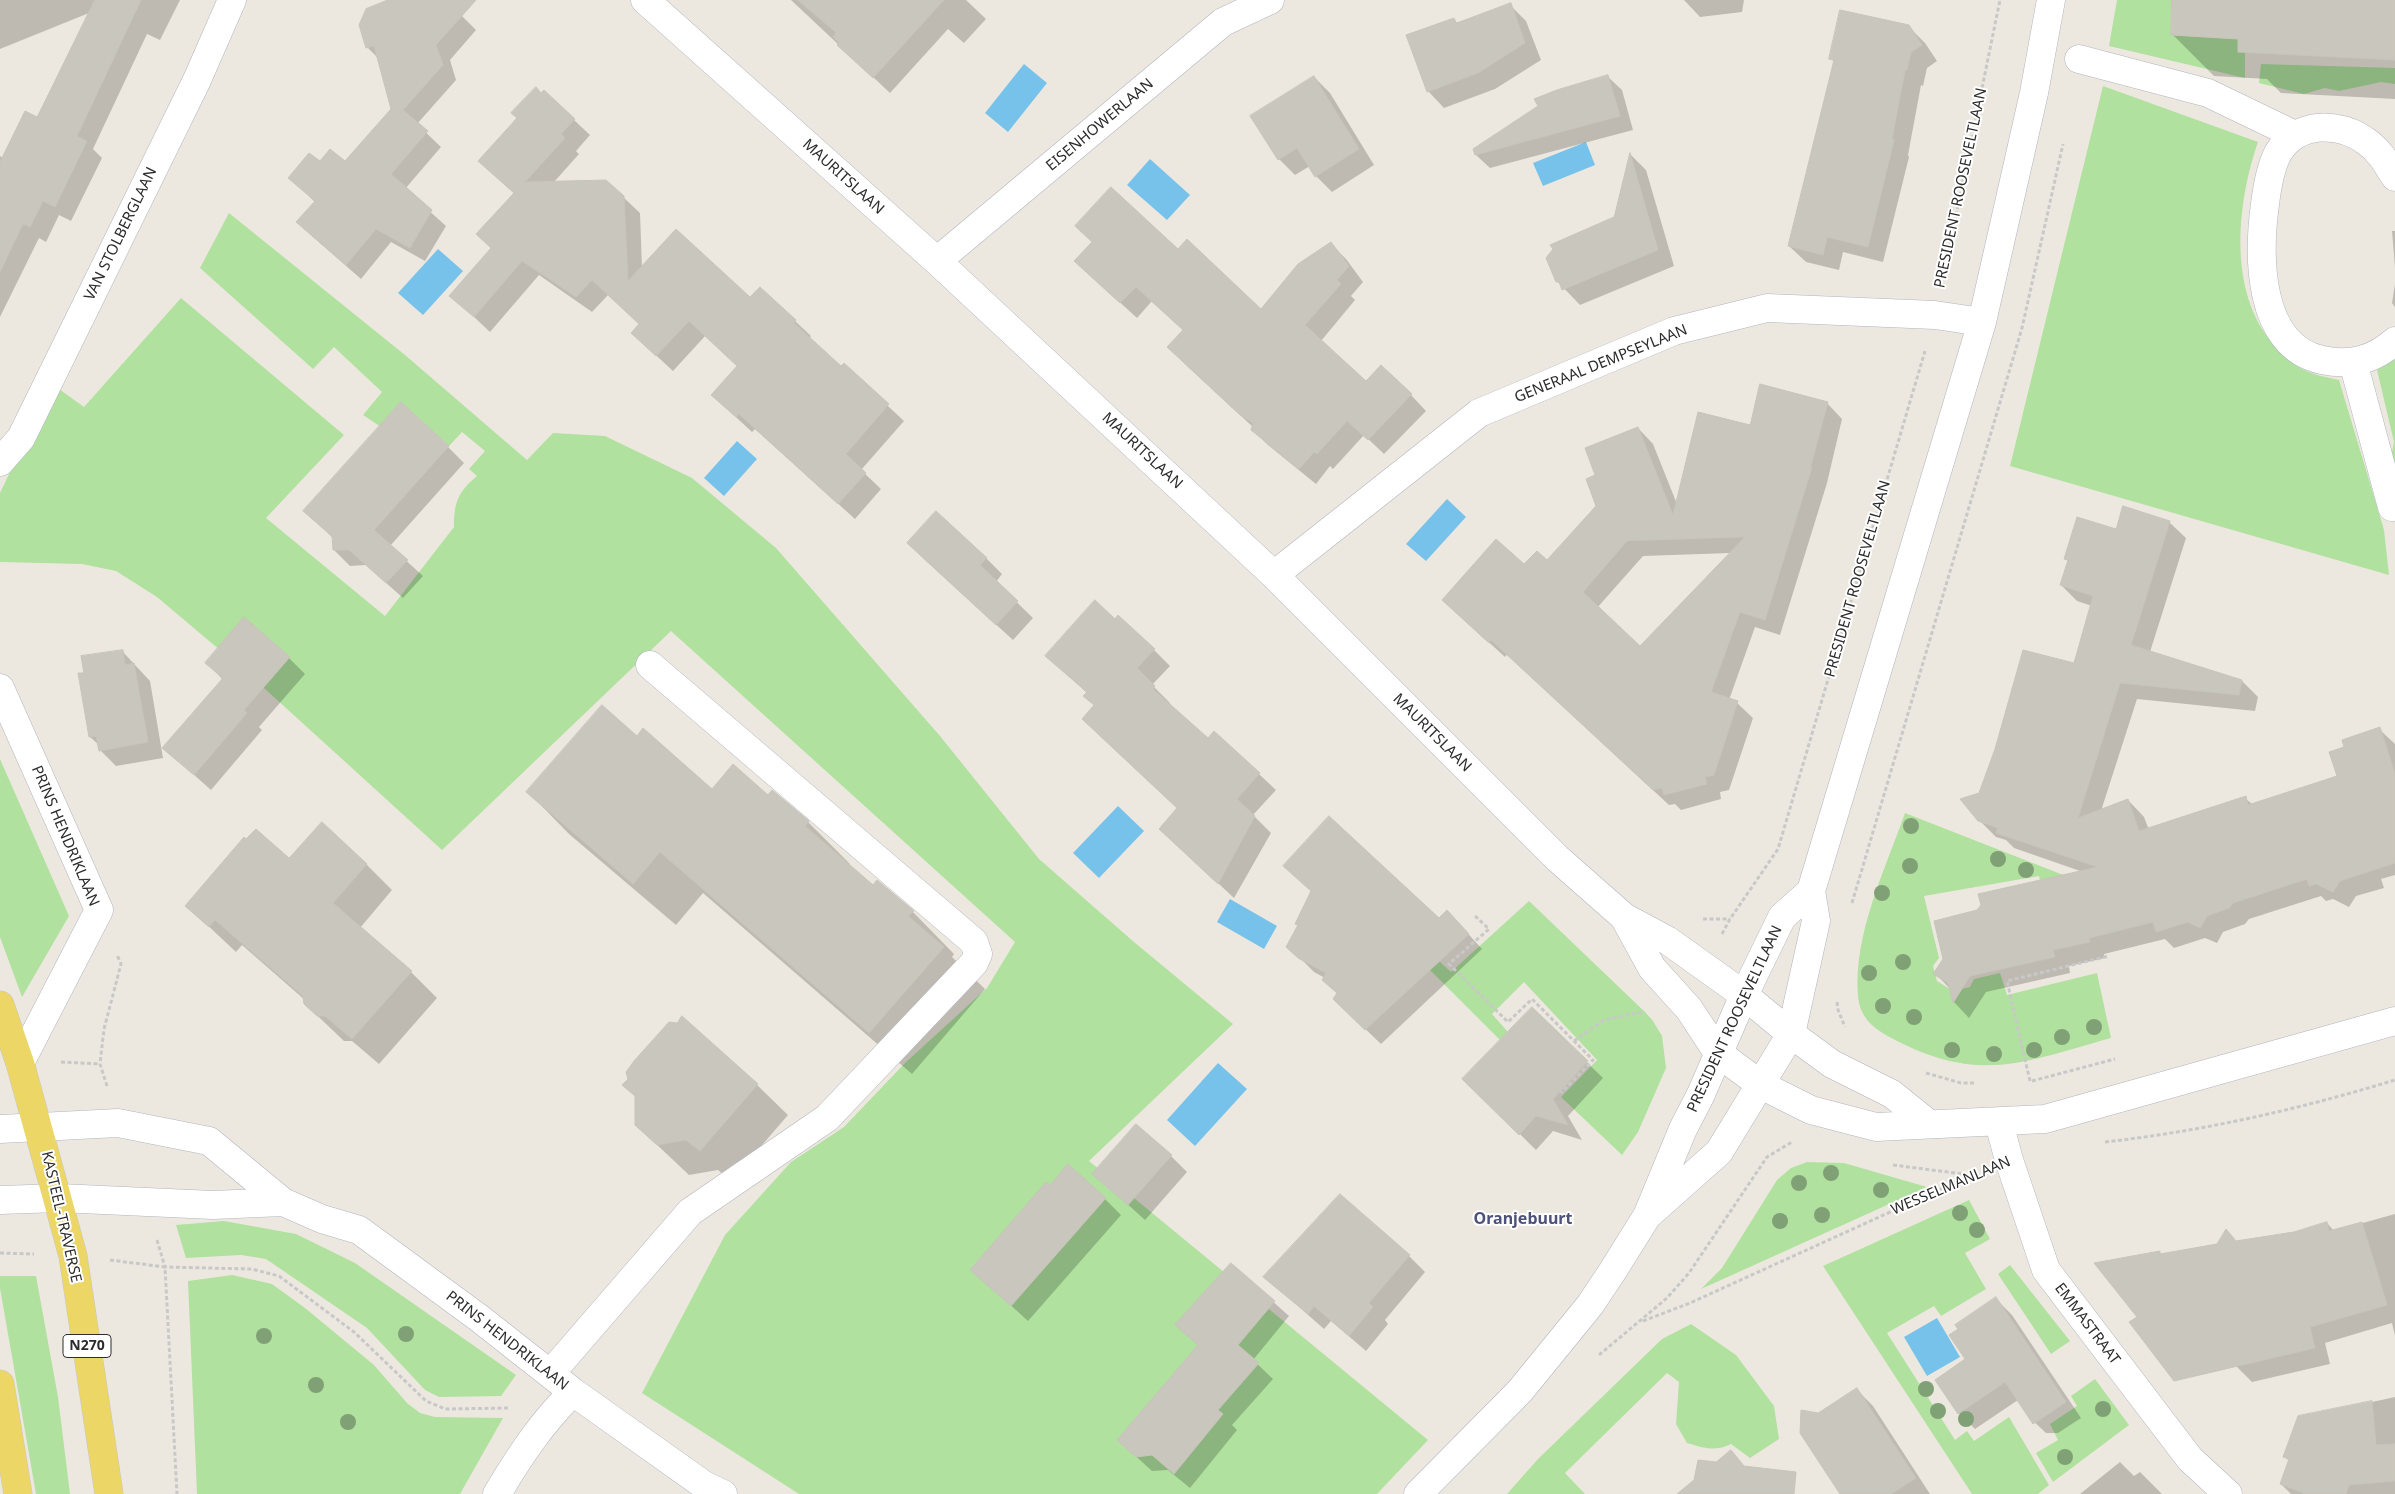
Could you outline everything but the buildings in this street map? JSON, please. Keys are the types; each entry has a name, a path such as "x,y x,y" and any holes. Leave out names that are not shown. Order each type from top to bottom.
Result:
{"main road":[{"name":"KASTEEL-TRAVERSE","path":"0,1005 39,1126 73,1256 109,1494"},
{"path":"0,1384 18,1494"}],"street":[{"name":"VAN STOLBERGLAAN","path":"0,462 21,438 197,80 232,0"},
{"name":"MAURITSLAAN","path":"645,0 937,261 1274,575 1557,858 1624,917 1667,940 1744,995 1791,1034"},
{"name":"EISENHOWERLAAN","path":"937,261 1223,22 1270,0"},
{"name":"PRESIDENT ROOSEVELTLAAN","path":"1647,1216 1719,1152 1791,1034 1816,921 1811,891 1982,322 2034,93 2052,0"},
{"path":"2079,58 2208,93 2295,135"},
{"path":"2395,177 2377,151 2353,133 2328,127 2311,128 2295,135 2277,154 2266,192 2261,240 2267,298 2276,325 2296,347 2319,359 2353,362 2372,357 2395,341"},
{"name":"GENERAAL DEMPSEYLAAN","path":"1274,575 1479,413 1674,331 1767,308 1936,316 1982,322"},
{"path":"2353,362 2392,507 2395,506"},
{"path":"550,1374 690,1212 828,1118 974,963 978,954 974,942 650,665"},
{"name":"PRINS HENDRIKLAAN","path":"0,688 99,910 20,1063"},
{"name":"PRESIDENT ROOSEVELTLAAN","path":"1418,1494 1520,1391 1590,1305 1647,1216 1683,1129 1701,1094 1744,995 1782,916 1811,891"},
{"name":"MAURITSLAAN","path":"1624,917 1652,968 1689,1009 1718,1053 1761,1085"},
{"path":"1761,1085 1811,1110 1876,1127 2045,1119 2395,1021"},
{"path":"1791,1034 1832,1064 1892,1094 1929,1124"},
{"name":"EMMASTRAAT","path":"1999,1122 2009,1160 2046,1270 2190,1459 2228,1494"},
{"name":"PRINS HENDRIKLAAN","path":"0,1129 118,1124 209,1141 284,1202 322,1219 359,1230 479,1318 573,1392 704,1485 723,1494"},
{"name":"PRINS HENDRIKLAAN","path":"0,1200 59,1198 213,1205 284,1202"},
{"path":"496,1494 524,1449 554,1411 573,1392"}],"path":[{"name":"PRESIDENT ROOSEVELTLAAN","path":"1706,968 1730,919 1778,849 1936,316 2000,0"},
{"path":"1475,916 1489,929 1449,964 1508,1022 1532,999 1593,1060 1561,1094"},
{"path":"2030,1082 2007,981 2109,956"},
{"path":"1574,1041 1604,1020 1650,1011"},
{"path":"2022,1082 2030,1082 2122,1057"},
{"path":"1922,1072 1961,1083 1979,1084"},
{"path":"2104,1143 2271,1114 2329,1100 2395,1080"},
{"path":"1596,1358 1641,1322 1690,1273 1754,1173 1719,1152"},
{"name":"WESSELMANLAAN","path":"1641,1322 1690,1303 2009,1160"},
{"path":"165,1267 178,1494"}],"green space":[{"path":"2117,0 2172,0 2171,35 2238,39 2238,52 2245,52 2245,78 2109,46"},
{"path":"2261,64 2395,68 2395,84 2381,82 2339,91 2325,88 2304,94 2259,83"},
{"path":"2103,86 2258,142 2250,167 2241,222 2243,278 2250,304 2262,328 2278,349 2292,363 2311,373 2339,380 2384,530 2389,575 2010,466"},
{"path":"229,213 405,355 527,460 553,433 605,436 692,478 776,548 940,736 1039,859 1134,942 1233,1024 1089,1161 1428,1440 1377,1494 799,1494 642,1393 725,1235 791,1162 844,1127 904,1064 987,988 1015,942 671,631 442,850 253,678 157,597 116,571 82,564 0,562 0,493 52,384 84,407 181,298 344,435 266,518 385,616 454,527 458,498 465,487 477,476 469,469 485,451 462,432 449,446 416,416 396,437 363,415 382,392 334,347 313,369 200,268"},
{"path":"2395,359 2395,477 2387,479 2394,442 2377,370"},
{"path":"0,759 69,916 22,997 0,937"},
{"path":"1905,813 2094,887 2041,886 2039,876 1924,896 1939,958 1933,966 1937,981 1953,991 1970,987 1974,979 2000,973 2007,995 2097,973 2111,1038 2027,1061 2003,1065 1978,1065 1953,1062 1925,1054 1895,1040 1870,1023 1859,1004 1858,973 1860,950 1872,903"},
{"path":"1529,901 1645,1012 1662,1036 1666,1068 1638,1132 1622,1155 1561,1097 1597,1060 1524,982 1492,1014 1508,1032 1500,1040 1430,970 1439,961 1451,972"},
{"path":"1807,1162 1844,1163 1927,1187 1701,1289 1722,1268 1777,1180 1791,1168"},
{"path":"1969,1200 1990,1239 1965,1253 1986,1289 1941,1316 1934,1306 1887,1333 1955,1440 1967,1431 1974,1441 2009,1417 2049,1485 2038,1494 1972,1494 1823,1266"},
{"path":"224,1221 296,1234 355,1263 516,1375 501,1396 439,1397 425,1390 367,1328 266,1259 241,1255 186,1258 176,1225"},
{"path":"2010,1265 2070,1341 2051,1354 1998,1274"},
{"path":"232,1275 272,1284 305,1308 374,1365 407,1403 420,1413 435,1417 503,1418 460,1494 197,1494 188,1281"},
{"path":"0,1276 36,1276 58,1397 70,1494 36,1494 0,1288"},
{"path":"1691,1324 1736,1355 1774,1406 1779,1439 1750,1458 1731,1444 1715,1449 1687,1443 1676,1424 1679,1382 1667,1373 1565,1473 1585,1494 1507,1494 1538,1459 1662,1339"},
{"path":"2095,1379 2129,1425 2053,1482 2036,1453 2058,1440 2050,1424 2077,1406 2071,1396"}],"water":[{"path":"1024,64 1047,83 1008,132 985,113"},
{"path":"1586,142 1595,165 1543,186 1533,163"},
{"path":"1150,159 1190,195 1167,220 1127,185"},
{"path":"438,249 463,271 423,315 398,293"},
{"path":"737,441 757,459 724,496 704,478"},
{"path":"1447,499 1466,517 1426,561 1406,544"},
{"path":"1118,806 1144,831 1099,878 1073,853"},
{"path":"1230,899 1277,926 1264,949 1217,922"},
{"path":"1218,1063 1247,1089 1195,1146 1167,1120"},
{"path":"1937,1318 1960,1357 1927,1376 1904,1337"}],"district":[{"name":"Oranjebuurt","path":"1523,1219"}]}
